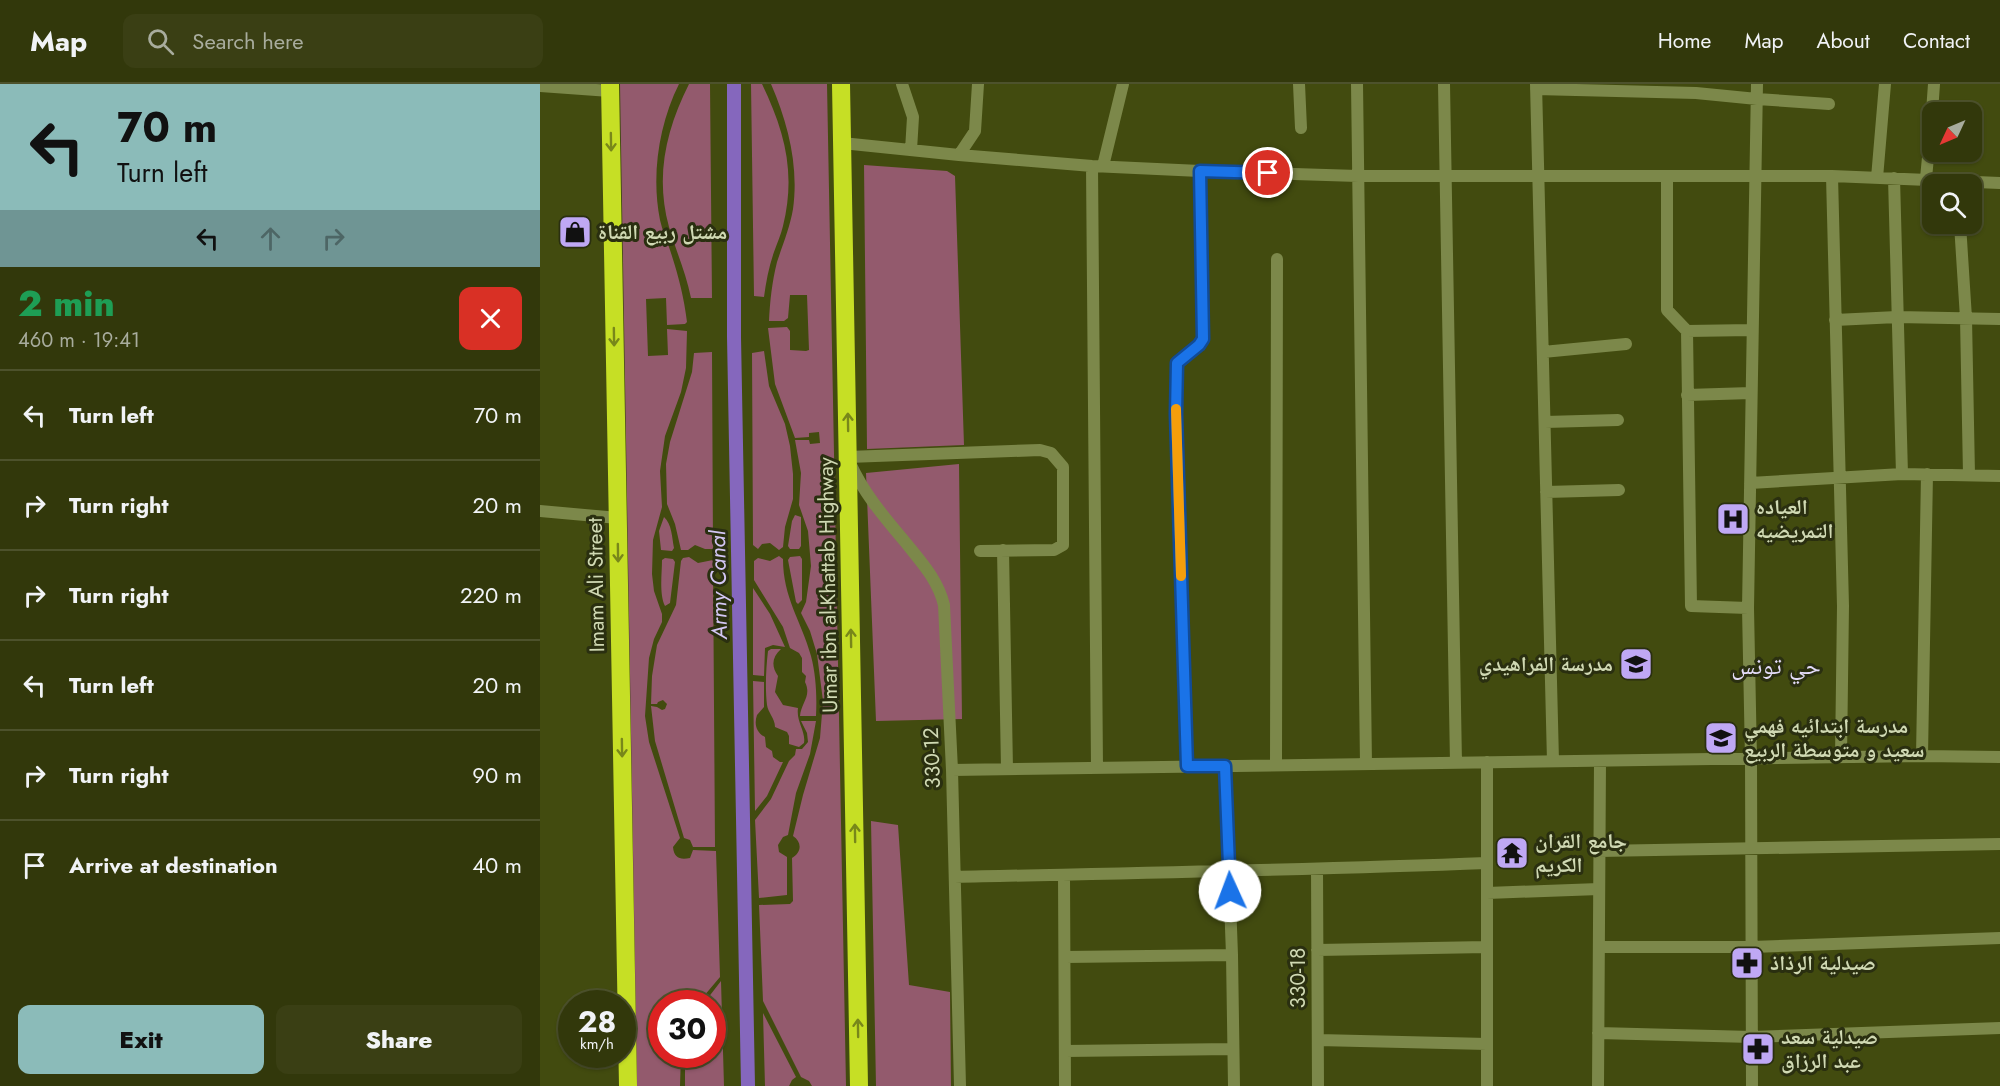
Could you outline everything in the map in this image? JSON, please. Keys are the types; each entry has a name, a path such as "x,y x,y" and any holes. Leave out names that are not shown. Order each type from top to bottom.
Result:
{"highway":[{"name":"Umar ibn al-Khattab Highway","path":"841,84 859,1086"},
{"name":"Imam Ali Street","path":"610,87 628,1086"}],"street":[{"path":"902,84 913,117 911,150"},
{"path":"959,155 975,132 978,84"},
{"path":"1097,768 1097,166 1124,84"},
{"path":"1299,84 1301,128"},
{"path":"1357,84 1366,764"},
{"path":"1444,84 1456,763"},
{"path":"1752,1086 1752,848 1748,608 1757,84"},
{"path":"1877,178 1885,84"},
{"path":"1933,102 1934,84"},
{"path":"540,86 610,87"},
{"path":"1552,761 1536,87 1696,93 1829,104"},
{"path":"842,143 1097,166 1200,171 1358,176 1922,178"},
{"path":"1187,766 1177,363 1203,339 1200,171"},
{"path":"1832,176 1843,606 1841,757"},
{"path":"1667,177 1667,310 1687,331 1691,606 1748,608"},
{"path":"1894,178 1902,474"},
{"path":"1982,182 2000,183"},
{"path":"1961,234 1966,318 1969,475"},
{"path":"1276,765 1277,259"},
{"path":"1835,320 1897,317 2000,318"},
{"path":"1687,331 1752,330"},
{"path":"1543,352 1626,344"},
{"path":"1687,395 1751,393"},
{"path":"1545,422 1618,420"},
{"path":"848,458 1040,450 1051,453 1063,467 1063,545 1054,550 980,551"},
{"name":"330-12","path":"848,458 868,496 931,573 942,597 945,614 952,770 960,1086"},
{"path":"1750,483 1902,474 2000,476"},
{"path":"1922,756 1928,474"},
{"path":"1546,492 1619,490"},
{"path":"540,511 618,518"},
{"path":"1003,550 1007,769"},
{"path":"952,770 1841,757 2000,757"},
{"path":"1598,1086 1600,761"},
{"path":"1487,762 1487,1086"},
{"path":"1225,766 1232,955 1233,1086"},
{"path":"1599,851 2000,844"},
{"path":"955,877 1487,863"},
{"name":"330-18","path":"1317,869 1318,1086"},
{"path":"1064,875 1065,1086"},
{"path":"1487,893 1599,889"},
{"path":"1599,947 1752,947 2000,938"},
{"path":"1317,950 1487,947"},
{"path":"1065,957 1232,955"},
{"path":"1598,1033 1752,1037 2000,1028"},
{"path":"1318,1040 1487,1044"},
{"path":"1065,1051 1233,1049"}],"shaded area":[{"path":"620,84 679,84 662,133 656,185 660,220 678,277 687,322 667,325 666,298 646,299 648,356 668,355 667,329 687,331 686,368 681,392 665,436 660,471 662,507 653,540 652,574 662,622 649,658 645,716 649,742 680,838 673,847 675,854 686,859 690,858 693,850 716,851 720,977 709,990 648,990 648,1068 681,1068 680,1086 637,1086"},
{"path":"689,84 710,84 712,298 691,298 669,227 663,190 663,171 669,136"},
{"path":"751,84 762,84 770,102 782,136 788,170 787,207 769,268 764,297 754,296"},
{"path":"771,84 827,84 846,1086 812,1086 809,1081 801,1077 763,1001 759,905 790,904 793,901 792,858 798,853 800,847 793,836 820,738 823,701 817,654 810,631 801,613 806,602 811,566 808,531 799,505 801,473 795,440 809,440 810,444 820,443 819,432 809,433 809,437 795,438 775,384 768,328 787,327 790,331 790,350 809,350 807,295 790,295 788,318 784,321 769,321 774,277 790,222 794,193 791,145"},
{"path":"864,165 947,171 955,176 964,445 867,449"},
{"path":"764,351 769,386 785,424 793,474 793,499 785,527 783,547 779,550 770,543 762,544 758,549 753,545 752,353"},
{"path":"712,352 713,549 695,545 688,550 681,550 675,524 667,504 666,464 670,442 692,372 694,353"},
{"path":"959,464 962,719 876,721 866,473"},
{"path":"795,515 801,517 801,546 799,549 790,549 788,546"},
{"path":"664,517 671,531 674,548 672,551 661,550 659,531"},
{"path":"779,556 783,559 789,597 813,663 816,716 800,716 807,695 806,676 802,672 802,658 799,653 790,648 783,627 754,580 754,561 758,558 770,561"},
{"path":"800,556 802,559 802,600 798,604 788,560 790,557"},
{"path":"689,557 698,563 713,560 715,847 693,847 690,840 684,838 655,741 651,706 662,710 667,704 663,700 657,704 651,704 652,676 657,645 676,605 681,561"},
{"path":"673,559 675,562 670,603 665,606 661,584 662,560"},
{"path":"753,588 770,614 785,647 773,645 765,648 764,676 753,675"},
{"path":"781,649 774,662 774,669 778,676 775,692 783,705 798,708 798,718 804,734 804,743 799,747 789,744 787,732 775,727 768,708 766,671 768,651"},
{"path":"753,681 764,682 764,707 757,715 756,728 765,737 766,747 772,751 773,757 783,762 767,796 755,811"},
{"path":"801,721 816,721 810,754 796,793 788,835 783,837 778,845 779,852 787,857 787,895 759,898 755,820 771,799 796,749 802,749 808,742 807,733"},
{"path":"871,821 898,825 909,985 950,992 951,1086 876,1086"},
{"path":"721,981 721,990 714,990"},
{"path":"763,1013 796,1077 789,1086 765,1086"},
{"path":"685,1068 723,1068 724,1086 685,1086"}],"waterway":[{"name":"Army Canal","path":"734,84 734,337 748,1086"}],"slow traffic":[{"path":"1176,409 1181,576"}],"place":[{"name":"مشتل ربيع القناة","path":"575,232"},
{"name":"العياده التمريضيه","path":"1733,519"},
{"name":"مدرسة الفراهيدي","path":"1636,664"},
{"name":"مدرسة ابتدائيه فهمي سعيد و متوسطة الربيع","path":"1721,738"},
{"name":"جامع القران الكريم","path":"1512,853"},
{"name":"صيدلية الرذاذ","path":"1747,963"},
{"name":"صيدلية سعد عبد الرزاق","path":"1758,1049"}],"district":[{"name":"حي تونس","path":"1776,665"}],"route":[{"path":"1230,891 1225,766 1187,766 1176,414 1177,363 1203,339 1200,171 1268,173"}]}
